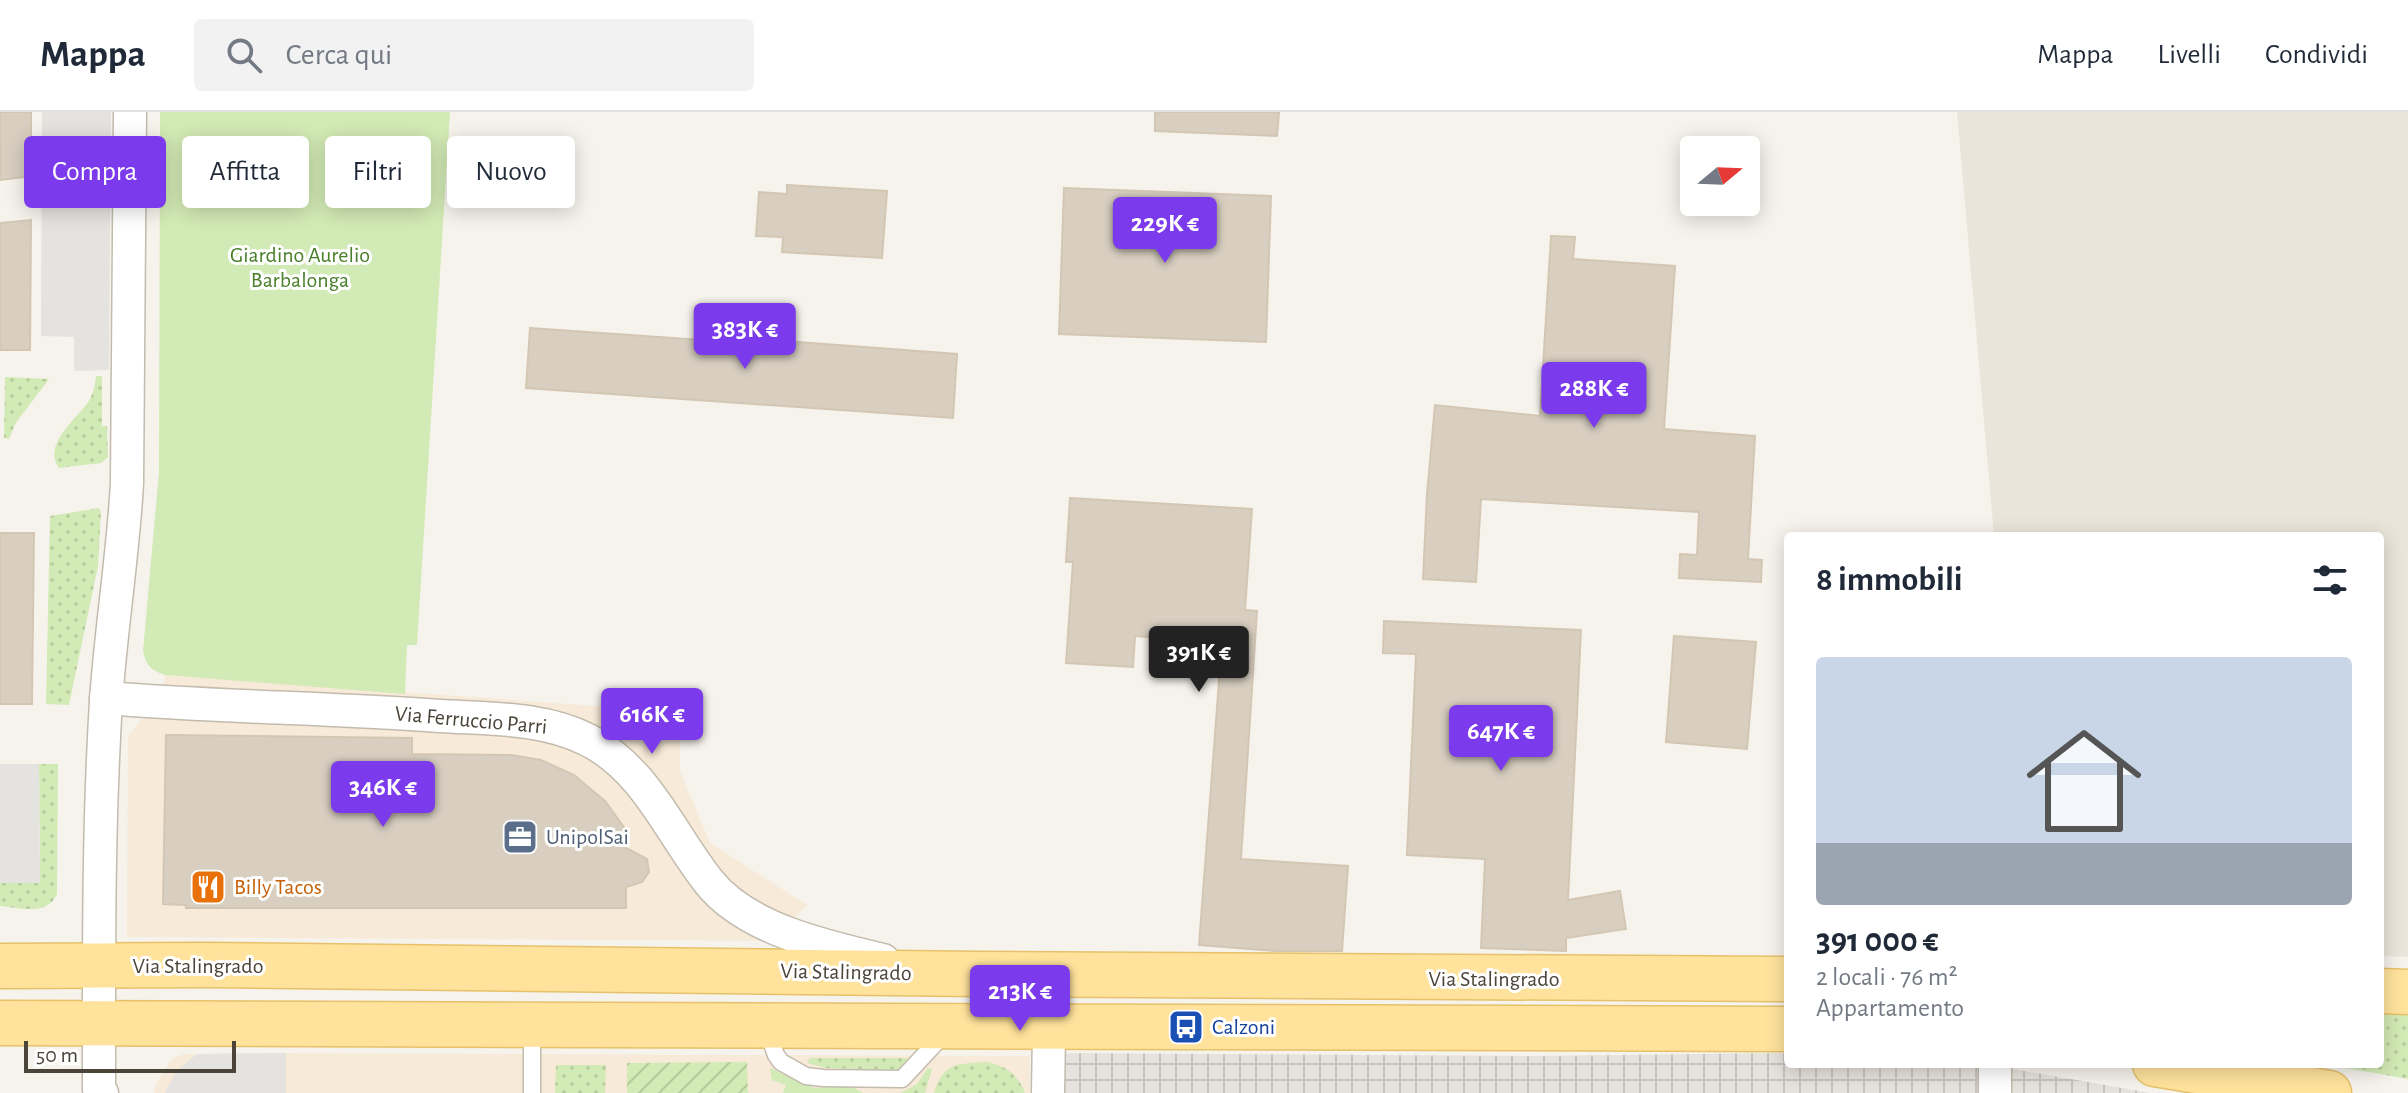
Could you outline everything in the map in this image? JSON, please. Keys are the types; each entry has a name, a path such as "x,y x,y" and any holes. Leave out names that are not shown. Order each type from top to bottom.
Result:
{"main road":[{"name":"Via Stalingrado","path":"0,966 1784,979"},
{"path":"2384,991 2408,992"},
{"path":"0,1023 1784,1029"},
{"path":"2179,1068 2329,1093"}],"street":[{"path":"99,1092 106,698 127,483 130,112"},
{"name":"Via Ferruccio Parri","path":"106,698 403,713 535,723 565,729 607,751 624,767 654,799 710,883 744,910 773,928 832,948 937,973"},
{"path":"1048,1093 1050,975"},
{"path":"1995,1068 1995,1093"}],"lane":[{"path":"532,1024 532,1093"}],"shaded area":[{"path":"42,112 111,112 111,136 42,136"},
{"path":"1957,112 2408,112 2408,957 2384,956 2384,532 1994,532"},
{"path":"42,208 110,208 109,370 74,371 74,337 41,336"},
{"path":"165,675 680,712 680,771 710,843 807,905 772,941 127,937 128,736 141,720 161,713"},
{"path":"0,764 39,764 40,883 0,883"},
{"path":"286,1053 286,1093 165,1093 177,1070 197,1054"},
{"path":"1048,1053 1539,1056 1784,1053 1784,1068 2007,1068 2151,1093 1048,1093"},
{"path":"184,1054 1030,1056 1030,1093 154,1093 171,1060"}],"green space":[{"name":"Giardino Aurelio Barbalonga","path":"160,112 450,112 417,645 407,645 405,694 165,675 153,669 146,660 143,651 159,471 160,208 166,208 166,136 160,136"},
{"path":"96,376 102,376 102,426 107,426 108,457 101,463 59,468 55,459 58,441 89,401"},
{"path":"5,377 49,379 15,424 9,439 4,438"},
{"path":"99,508 98,566 69,705 46,704 50,516"},
{"path":"39,764 58,764 57,894 53,901 40,908 0,906 0,883 40,883"},
{"path":"2384,1013 2408,1014 2408,1079 2346,1068 2384,1068"},
{"path":"810,1058 909,1060 899,1070 826,1068 807,1063"},
{"path":"747,1062 748,1093 627,1093 627,1063"},
{"path":"988,1062 1011,1072 1025,1093 934,1093 942,1075 954,1066"},
{"path":"556,1065 606,1065 605,1093 555,1093"},
{"path":"770,1068 814,1088 851,1086 863,1093 783,1093 786,1085 772,1080"},
{"path":"928,1068 932,1069 925,1093 901,1093 917,1084"}],"building":[{"path":"0,112 31,112 31,136 24,136 24,177 0,180"},
{"path":"1155,112 1279,112 1277,136 1155,131"},
{"path":"787,185 887,191 882,258 782,252 783,237 756,236 759,192 787,194"},
{"path":"1064,188 1271,196 1266,342 1059,334"},
{"path":"31,220 30,350 0,350 0,223"},
{"path":"1551,236 1575,237 1573,259 1675,266 1664,429 1755,436 1748,559 1762,560 1761,582 1679,578 1680,554 1697,555 1699,512 1481,499 1476,582 1423,579 1435,405 1540,416"},
{"path":"530,328 716,341 717,328 772,332 771,340 957,354 953,418 526,388"},
{"path":"1070,498 1252,509 1245,610 1257,611 1241,859 1348,866 1342,951 1275,951 1199,945 1222,642 1135,636 1133,667 1066,663 1073,562 1066,562"},
{"path":"0,533 34,533 32,704 0,704"},
{"path":"1384,621 1581,630 1568,900 1620,891 1626,929 1566,938 1566,951 1481,948 1485,859 1407,855 1416,654 1383,653"},
{"path":"1674,636 1756,642 1747,749 1666,742"},
{"path":"166,735 412,738 412,754 511,755 541,760 574,775 605,801 626,830 626,848 647,859 649,872 642,882 626,887 626,908 186,908 186,905 163,904"}],"place":[{"name":"UnipolSai","path":"520,837"},
{"name":"Billy Tacos","path":"208,887"},
{"name":"Calzoni","path":"1186,1027"}]}
